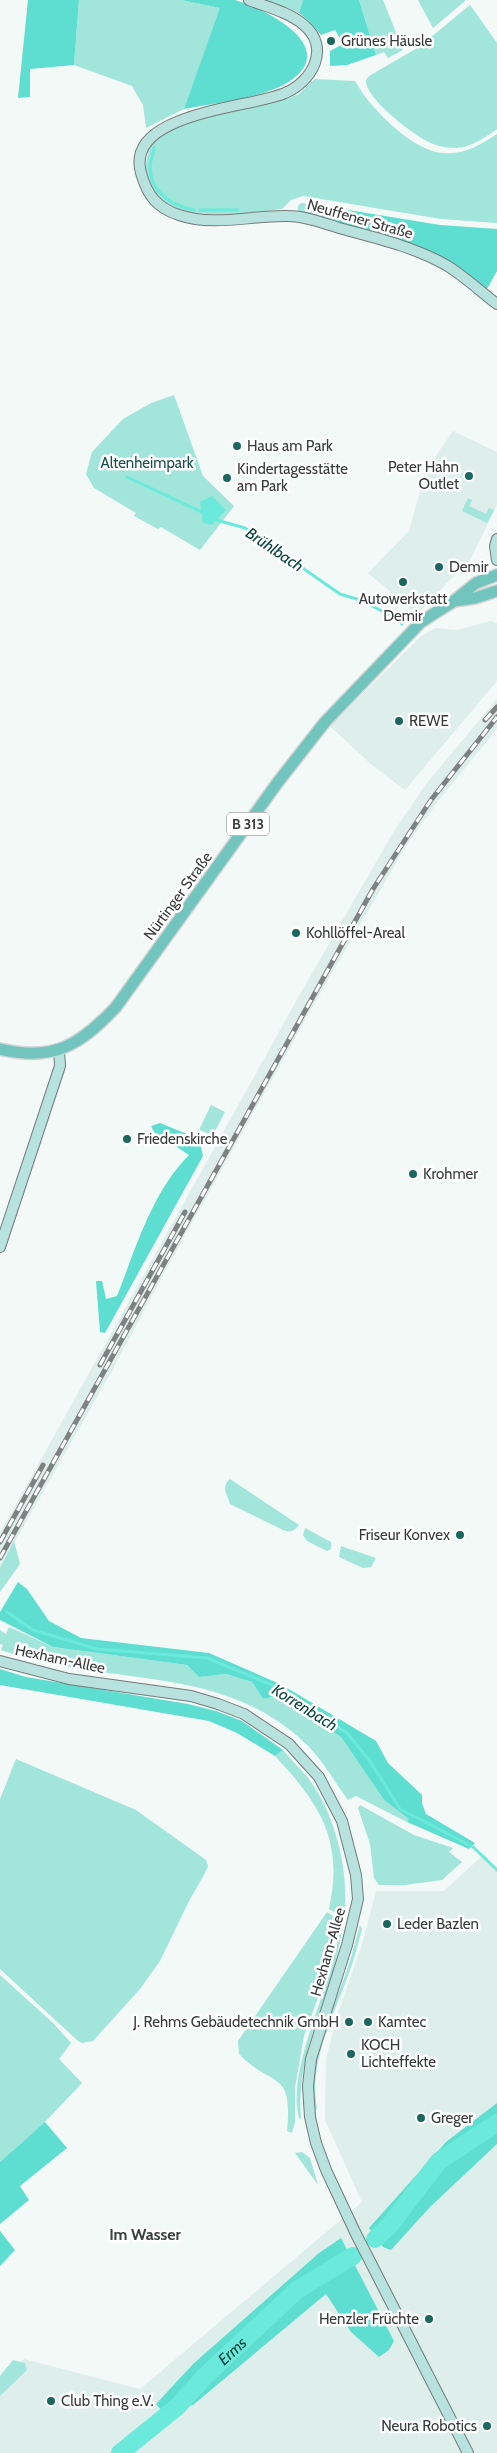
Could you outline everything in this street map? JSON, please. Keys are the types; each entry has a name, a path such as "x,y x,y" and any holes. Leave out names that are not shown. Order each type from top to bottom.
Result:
{"main road":[{"name":"Neuffener Straße","path":"249,0 283,12 305,25 313,36 317,50 316,62 308,78 289,91 270,98 184,118 168,125 144,149 140,169 145,187 153,200 164,210 199,220 294,217 392,242 447,266 497,304"},
{"path":"497,539 495,546 497,560"},
{"name":"Nürtinger Straße","path":"59,1050 84,1037 116,1007 281,778 325,722 421,622 454,601 476,583 497,575"},
{"name":"Nürtinger Straße","path":"454,601 475,598 497,591"},
{"name":"B 313","path":"0,1049 36,1055 59,1050"},
{"path":"0,1247 60,1066 59,1050"},
{"name":"Hexham-Allee","path":"0,1662 69,1678 190,1696 218,1704 244,1714 289,1744 320,1776 342,1820 356,1875 358,1899 347,1945 310,2059 308,2086 310,2117 326,2170 355,2232 468,2453"}],"shaded area":[{"path":"28,0 79,0 74,65 30,69 30,97 18,98"},
{"path":"181,0 235,0 262,11 291,29 302,40 307,53 305,65 294,78 272,90 257,95 184,109 220,8"},
{"path":"303,0 359,0 376,55 347,65 330,66 330,51 343,44 335,30 321,35 299,13"},
{"path":"330,207 440,225 497,229 497,271 487,289 449,262 413,246 320,216"},
{"path":"453,431 497,452 497,505 471,558 417,614 368,573 409,531 426,470"},
{"path":"212,496 226,510 212,525 203,523 200,502"},
{"path":"490,621 497,623 497,681 405,790 372,765 330,726 420,637 435,628 457,630"},
{"path":"497,699 497,729 439,800 406,846 315,1002 165,1271 113,1369 0,1568 0,1533 299,996 394,831 426,784"},
{"path":"160,1123 199,1139 203,1156 105,1333 100,1332 96,1281 102,1281 106,1299 117,1296 138,1240 155,1203 176,1170 189,1155 154,1132 151,1126"},
{"path":"18,1582 27,1589 49,1621 81,1638 209,1653 282,1685 376,1741 388,1763 422,1795 422,1803 426,1814 475,1843 469,1849 407,1822 409,1819 384,1800 341,1737 277,1696 263,1699 252,1682 226,1674 199,1677 187,1665 53,1647 0,1620 0,1612"},
{"path":"0,1669 26,1677 188,1704 216,1711 242,1721 283,1750 275,1756 237,1733 209,1721 0,1685"},
{"path":"484,1854 497,1868 497,2453 0,2453 0,2389 24,2359 140,2389 362,2202 325,2120 326,2059 337,2016 363,1941 376,1891 444,1891"},
{"path":"497,2103 497,2144 430,2207 391,2250 383,2247 369,2228 446,2142"},
{"path":"45,2122 67,2148 20,2186 29,2200 0,2224 0,2162"},
{"path":"0,2231 15,2250 0,2266"},
{"path":"341,2238 394,2341 389,2350 379,2357 351,2332 326,2294 193,2405 162,2411 156,2404 193,2364 319,2253"}],"green space":[{"path":"79,0 181,0 221,8 184,109 146,128 143,105 132,86 74,65"},
{"path":"266,0 303,0 299,13"},
{"path":"359,0 383,0 403,50 388,58 384,52 376,55"},
{"path":"418,0 465,0 465,1 433,28"},
{"path":"470,5 497,43 497,129 483,139 461,148 443,147 423,139 388,113 372,96 366,80 369,76 419,47"},
{"path":"315,79 355,81 370,103 393,126 418,145 431,150 443,153 465,151 497,134 497,223 441,219 303,196 291,200 282,209 244,213 200,214 180,210 163,202 151,189 146,170 147,158 151,147 163,135 180,125 210,115 289,98 299,94"},
{"path":"301,203 330,207 320,216 298,211 298,206"},
{"name":"Altenheimpark","path":"174,395 203,476 234,506 200,550 161,527 158,529 134,516 136,513 94,488 86,474 92,452 123,419 151,403"},
{"path":"468,498 472,500 469,506 486,514 489,508 494,510 487,523 462,511"},
{"path":"211,1105 225,1112 213,1135 199,1130"},
{"path":"230,1479 299,1525 292,1531 286,1531 230,1504 225,1488"},
{"path":"305,1528 331,1542 331,1549 327,1551 307,1541 303,1535"},
{"path":"14,1541 20,1564 0,1592 0,1568"},
{"path":"341,1546 376,1558 371,1567 363,1568 339,1557"},
{"path":"9,1627 53,1647 187,1665 199,1677 226,1674 252,1682 263,1699 277,1696 341,1737 384,1800 409,1819 407,1822 356,1796 348,1800 322,1763 305,1743 271,1717 236,1699 198,1688 159,1680 40,1662 1,1650 3,1645 0,1644 0,1630 6,1634"},
{"path":"283,1750 309,1779 319,1794 334,1827 343,1864 345,1883 344,1918 329,1909 333,1885 333,1863 330,1843 324,1825 305,1791 275,1756"},
{"path":"16,1759 136,1810 206,1860 208,1866 160,1961 140,1989 93,2041 82,2043 78,2041 0,1969 0,1799"},
{"path":"360,1805 414,1835 453,1848 449,1852 462,1862 442,1880 405,1885 379,1885 374,1878 370,1844 358,1808"},
{"path":"327,1912 337,1919 338,1922 328,1970 304,2036 295,2088 295,2122 292,2133 287,2131 287,2097 283,2088 278,2082 251,2065 239,2054 238,2041"},
{"path":"344,1922 333,1971 308,2047 300,2099 301,2119 299,2118 297,2102 301,2065 332,1966 341,1923"},
{"path":"360,1925 362,1929 353,1960 324,2038 316,2072 317,2108 315,2111 313,2092 317,2056 349,1964"},
{"path":"0,1975 53,2023 71,2043 59,2059 82,2083 45,2122 0,2162"},
{"path":"302,2152 310,2158 318,2185 295,2153"},
{"path":"13,2360 25,2363 27,2370 0,2396 0,2376"}],"waterway":[{"path":"154,147 150,166 151,175 158,190 170,201 194,210"},
{"path":"200,210 238,210"},
{"name":"Brühlbach","path":"127,477 206,514"},
{"name":"Brühlbach","path":"213,519 245,528 340,594 360,600 392,616"},
{"name":"Brühlbach","path":"397,619 402,624"},
{"name":"Korrenbach","path":"7,1612 33,1630 97,1649 207,1658 286,1691 347,1733 370,1761 400,1809 473,1847 497,1870"},
{"name":"Erms","path":"375,2239 389,2226 439,2161 497,2123"},
{"name":"Erms","path":"120,2453 177,2407 205,2376 297,2290 353,2256"}],"railway":[{"path":"485,720 497,707"},
{"path":"0,1558 373,889 431,800 497,717"},
{"path":"100,1365 185,1212"},
{"path":"0,1542 43,1465"}],"place":[{"name":"Grünes Häusle","path":"331,41"},
{"name":"Haus am Park","path":"237,446"},
{"name":"Peter Hahn Outlet","path":"469,476"},
{"name":"Kindertagesstätte am Park","path":"227,478"},
{"name":"Demir","path":"439,567"},
{"name":"Autowerkstatt Demir","path":"403,582"},
{"name":"REWE","path":"399,721"},
{"name":"Kohllöffel-Areal","path":"296,933"},
{"name":"Friedenskirche","path":"127,1139"},
{"name":"Krohmer","path":"413,1174"},
{"name":"Friseur Konvex","path":"460,1535"},
{"name":"Leder Bazlen","path":"387,1924"},
{"name":"J. Rehms Gebäudetechnik GmbH","path":"349,2022"},
{"name":"Kamtec","path":"368,2022"},
{"name":"KOCH Lichteffekte","path":"351,2054"},
{"name":"Greger","path":"421,2118"},
{"name":"Henzler Früchte","path":"429,2319"},
{"name":"Club Thing e.V.","path":"51,2401"},
{"name":"Neura Robotics","path":"487,2426"}],"district":[{"name":"Im Wasser","path":"145,2234"}]}
